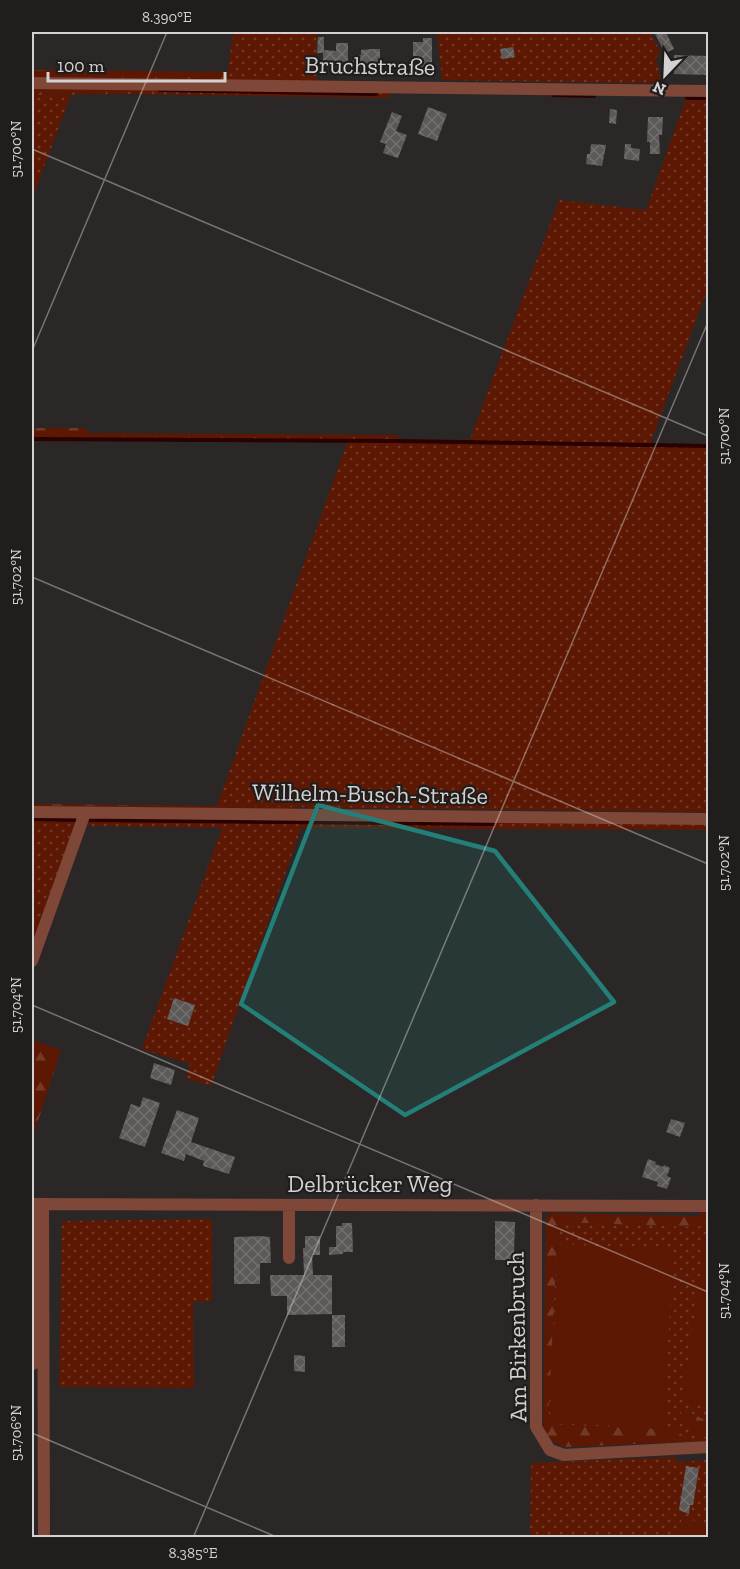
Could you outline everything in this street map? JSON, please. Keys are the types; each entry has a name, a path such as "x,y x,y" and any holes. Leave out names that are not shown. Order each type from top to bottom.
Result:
{"street":[{"name":"Bruchstraße","path":"32,83 708,91"},
{"name":"Wilhelm-Busch-Straße","path":"32,812 708,819"},
{"path":"32,961 86,813"},
{"path":"32,1364 36,1204"},
{"path":"36,1204 44,1538"},
{"name":"Delbrücker Weg","path":"36,1204 708,1206"},
{"path":"289,1205 290,1258"},
{"name":"Am Birkenbruch","path":"536,1205 536,1427 549,1450 564,1455 708,1447"}],"highlighted area":[{"path":"318,805 495,851 614,1002 405,1115 241,1004"}],"green space":[{"path":"233,32 317,32 316,83 225,82"},
{"path":"437,32 650,32 661,53 656,57 661,83 442,80"},
{"path":"35,70 228,72 225,82 123,81 119,94 32,95 32,75"},
{"path":"121,88 389,91 389,98 119,94"},
{"path":"32,95 71,95 32,199"},
{"path":"685,95 708,96 708,288 650,444 708,446 708,812 217,806 348,440 469,442 559,200 646,210 685,101"},
{"path":"32,428 85,428 89,433 398,435 397,441 32,439"},
{"path":"32,804 295,807 295,812 32,810"},
{"path":"32,815 80,815 32,946"},
{"path":"91,815 708,822 708,830 301,828 211,1086 186,1078 190,1064 142,1049 222,828 87,826"},
{"path":"32,1040 61,1050 35,1130 32,1129"},
{"path":"708,1190 708,1221 698,1227 558,1222 548,1424 677,1430 685,1438 679,1442 565,1447 550,1440 543,1427 546,1219 549,1213 700,1216"},
{"path":"212,1219 212,1301 193,1302 194,1388 59,1387 62,1221"},
{"path":"706,1220 708,1226 682,1401 708,1405 708,1422 683,1408 679,1421 690,1431 708,1438 708,1441 679,1442 684,1437 548,1424 558,1222 698,1227"},
{"path":"708,1226 708,1405 682,1401"},
{"path":"558,1244 672,1250 665,1428 550,1423"},
{"path":"682,1408 708,1422 708,1438 690,1431 679,1421"},
{"path":"677,1457 677,1462 708,1460 706,1523 708,1526 683,1517 675,1537 530,1538 531,1463"},
{"path":"683,1517 708,1526 708,1537 675,1537"}],"building":[{"path":"654,32 666,32 674,49 665,53"},
{"path":"318,37 324,37 324,50 336,51 336,43 348,43 348,62 342,62 341,67 323,66 323,53 317,53"},
{"path":"423,38 432,38 432,72 417,71 417,56 413,56 413,42 423,42"},
{"path":"513,47 515,57 502,59 500,49"},
{"path":"380,49 380,64 353,67 353,55 361,55 361,50"},
{"path":"674,55 708,56 708,75 674,74"},
{"path":"428,107 447,114 437,141 418,134"},
{"path":"610,109 617,110 616,124 609,123"},
{"path":"392,112 402,116 396,131 407,135 398,158 383,153 386,144 380,142"},
{"path":"648,117 663,117 662,135 659,135 660,154 650,154 650,142 647,142"},
{"path":"591,144 606,145 602,166 586,164"},
{"path":"625,144 631,144 631,148 640,149 639,161 624,159"},
{"path":"174,998 195,1005 188,1026 167,1019"},
{"path":"154,1063 175,1070 171,1085 150,1078"},
{"path":"143,1097 160,1103 145,1147 119,1138 131,1104 140,1107"},
{"path":"177,1110 199,1118 191,1142 235,1157 229,1174 203,1166 204,1161 186,1154 184,1161 161,1153"},
{"path":"671,1119 685,1123 680,1137 666,1132"},
{"path":"648,1159 656,1162 655,1164 670,1168 667,1176 671,1178 667,1189 657,1186 658,1182 642,1177"},
{"path":"495,1221 515,1222 514,1252 519,1252 519,1265 507,1264 507,1260 495,1260"},
{"path":"342,1223 352,1223 353,1252 329,1255 329,1247 336,1247 336,1226 342,1226"},
{"path":"305,1236 320,1236 320,1255 312,1255 313,1275 332,1275 332,1314 287,1315 287,1296 271,1296 270,1275 304,1275"},
{"path":"234,1237 270,1237 271,1263 260,1263 260,1284 234,1284"},
{"path":"332,1315 345,1315 345,1347 332,1347"},
{"path":"294,1355 305,1356 305,1372 294,1371"},
{"path":"686,1466 699,1468 693,1505 690,1505 689,1514 679,1510"}],"waterway":[{"path":"160,90 376,94"},
{"path":"553,95 594,96"},
{"path":"687,98 708,98"},
{"path":"32,439 708,446"},
{"path":"32,819 75,820"},
{"path":"89,820 493,824"}]}
